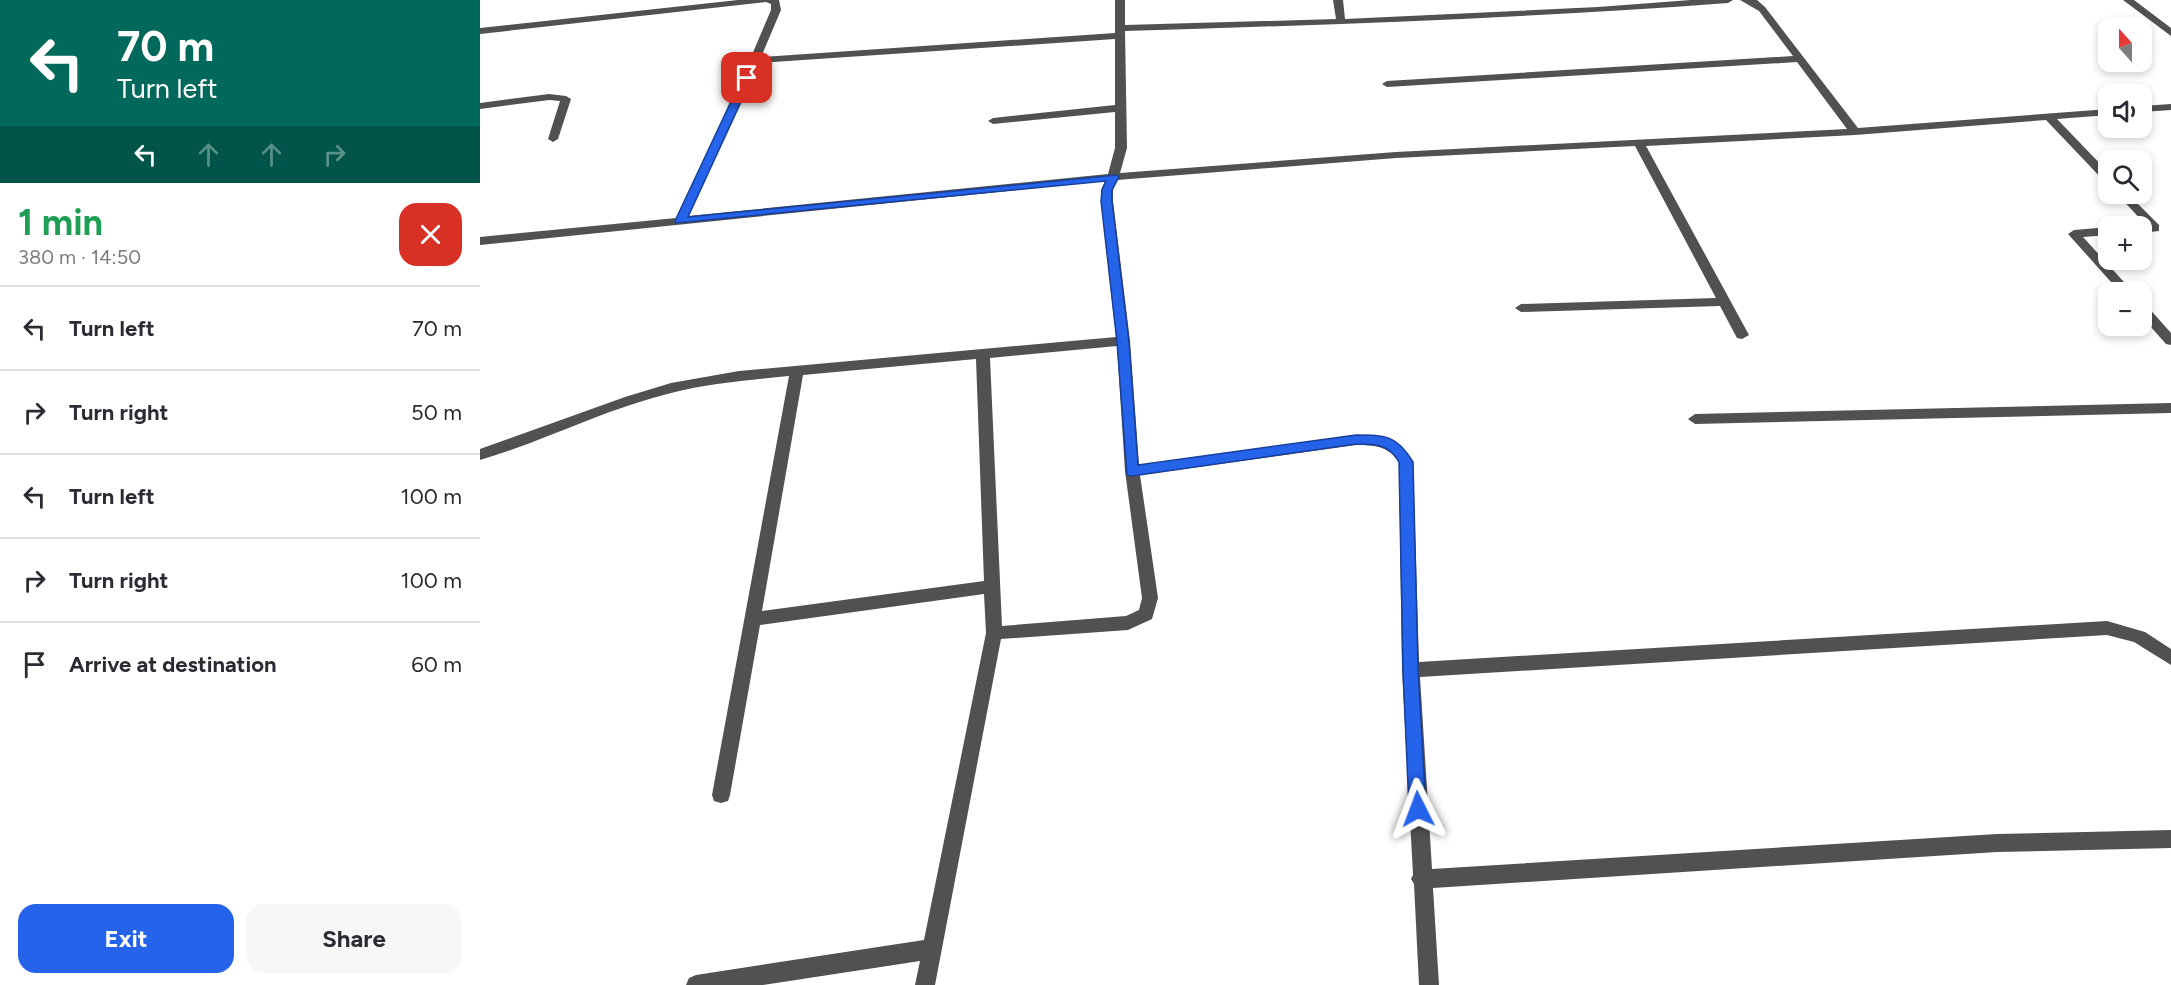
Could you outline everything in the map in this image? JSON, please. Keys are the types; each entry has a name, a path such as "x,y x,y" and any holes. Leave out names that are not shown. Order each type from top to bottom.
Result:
{"street":[{"path":"480,31 764,0"},
{"path":"680,221 776,10 776,2 769,0"},
{"path":"994,633 1128,623 1146,614 1150,598 1132,471 1123,342 1107,201 1107,190 1121,148 1120,0"},
{"path":"1338,0 1341,22"},
{"path":"755,60 1119,32 1598,10 1728,0"},
{"path":"1745,0 1752,1 1762,9 1855,132"},
{"path":"2128,0 2171,33"},
{"path":"1387,84 1800,59"},
{"path":"480,106 549,97 566,99 553,139"},
{"path":"2152,108 2171,107"},
{"path":"993,121 1120,108"},
{"path":"480,241 1113,177 1396,155 1855,132 2098,113"},
{"path":"2049,117 2098,168"},
{"path":"1639,143 1742,335"},
{"path":"2132,204 2143,216"},
{"path":"2098,232 2074,234 2098,260"},
{"path":"2107,270 2118,282"},
{"path":"1521,308 1725,302"},
{"path":"2152,320 2171,341"},
{"path":"480,455 630,400 671,388 739,376 1123,342"},
{"path":"925,985 994,633 983,354"},
{"path":"721,795 797,371"},
{"path":"1695,419 2171,408"},
{"path":"1132,471 1356,440 1380,440 1398,449 1406,462 1411,670 1421,879 1429,985"},
{"path":"752,619 993,586"},
{"path":"1411,670 2107,628 2139,637 2171,658"},
{"path":"1421,879 1996,843 2171,839"},
{"path":"696,985 933,949"}],"route":[{"path":"747,78 680,221 1113,177 1107,190 1107,201 1123,342 1132,471 1356,440 1380,440 1398,449 1406,462 1411,670 1418,809"}]}
